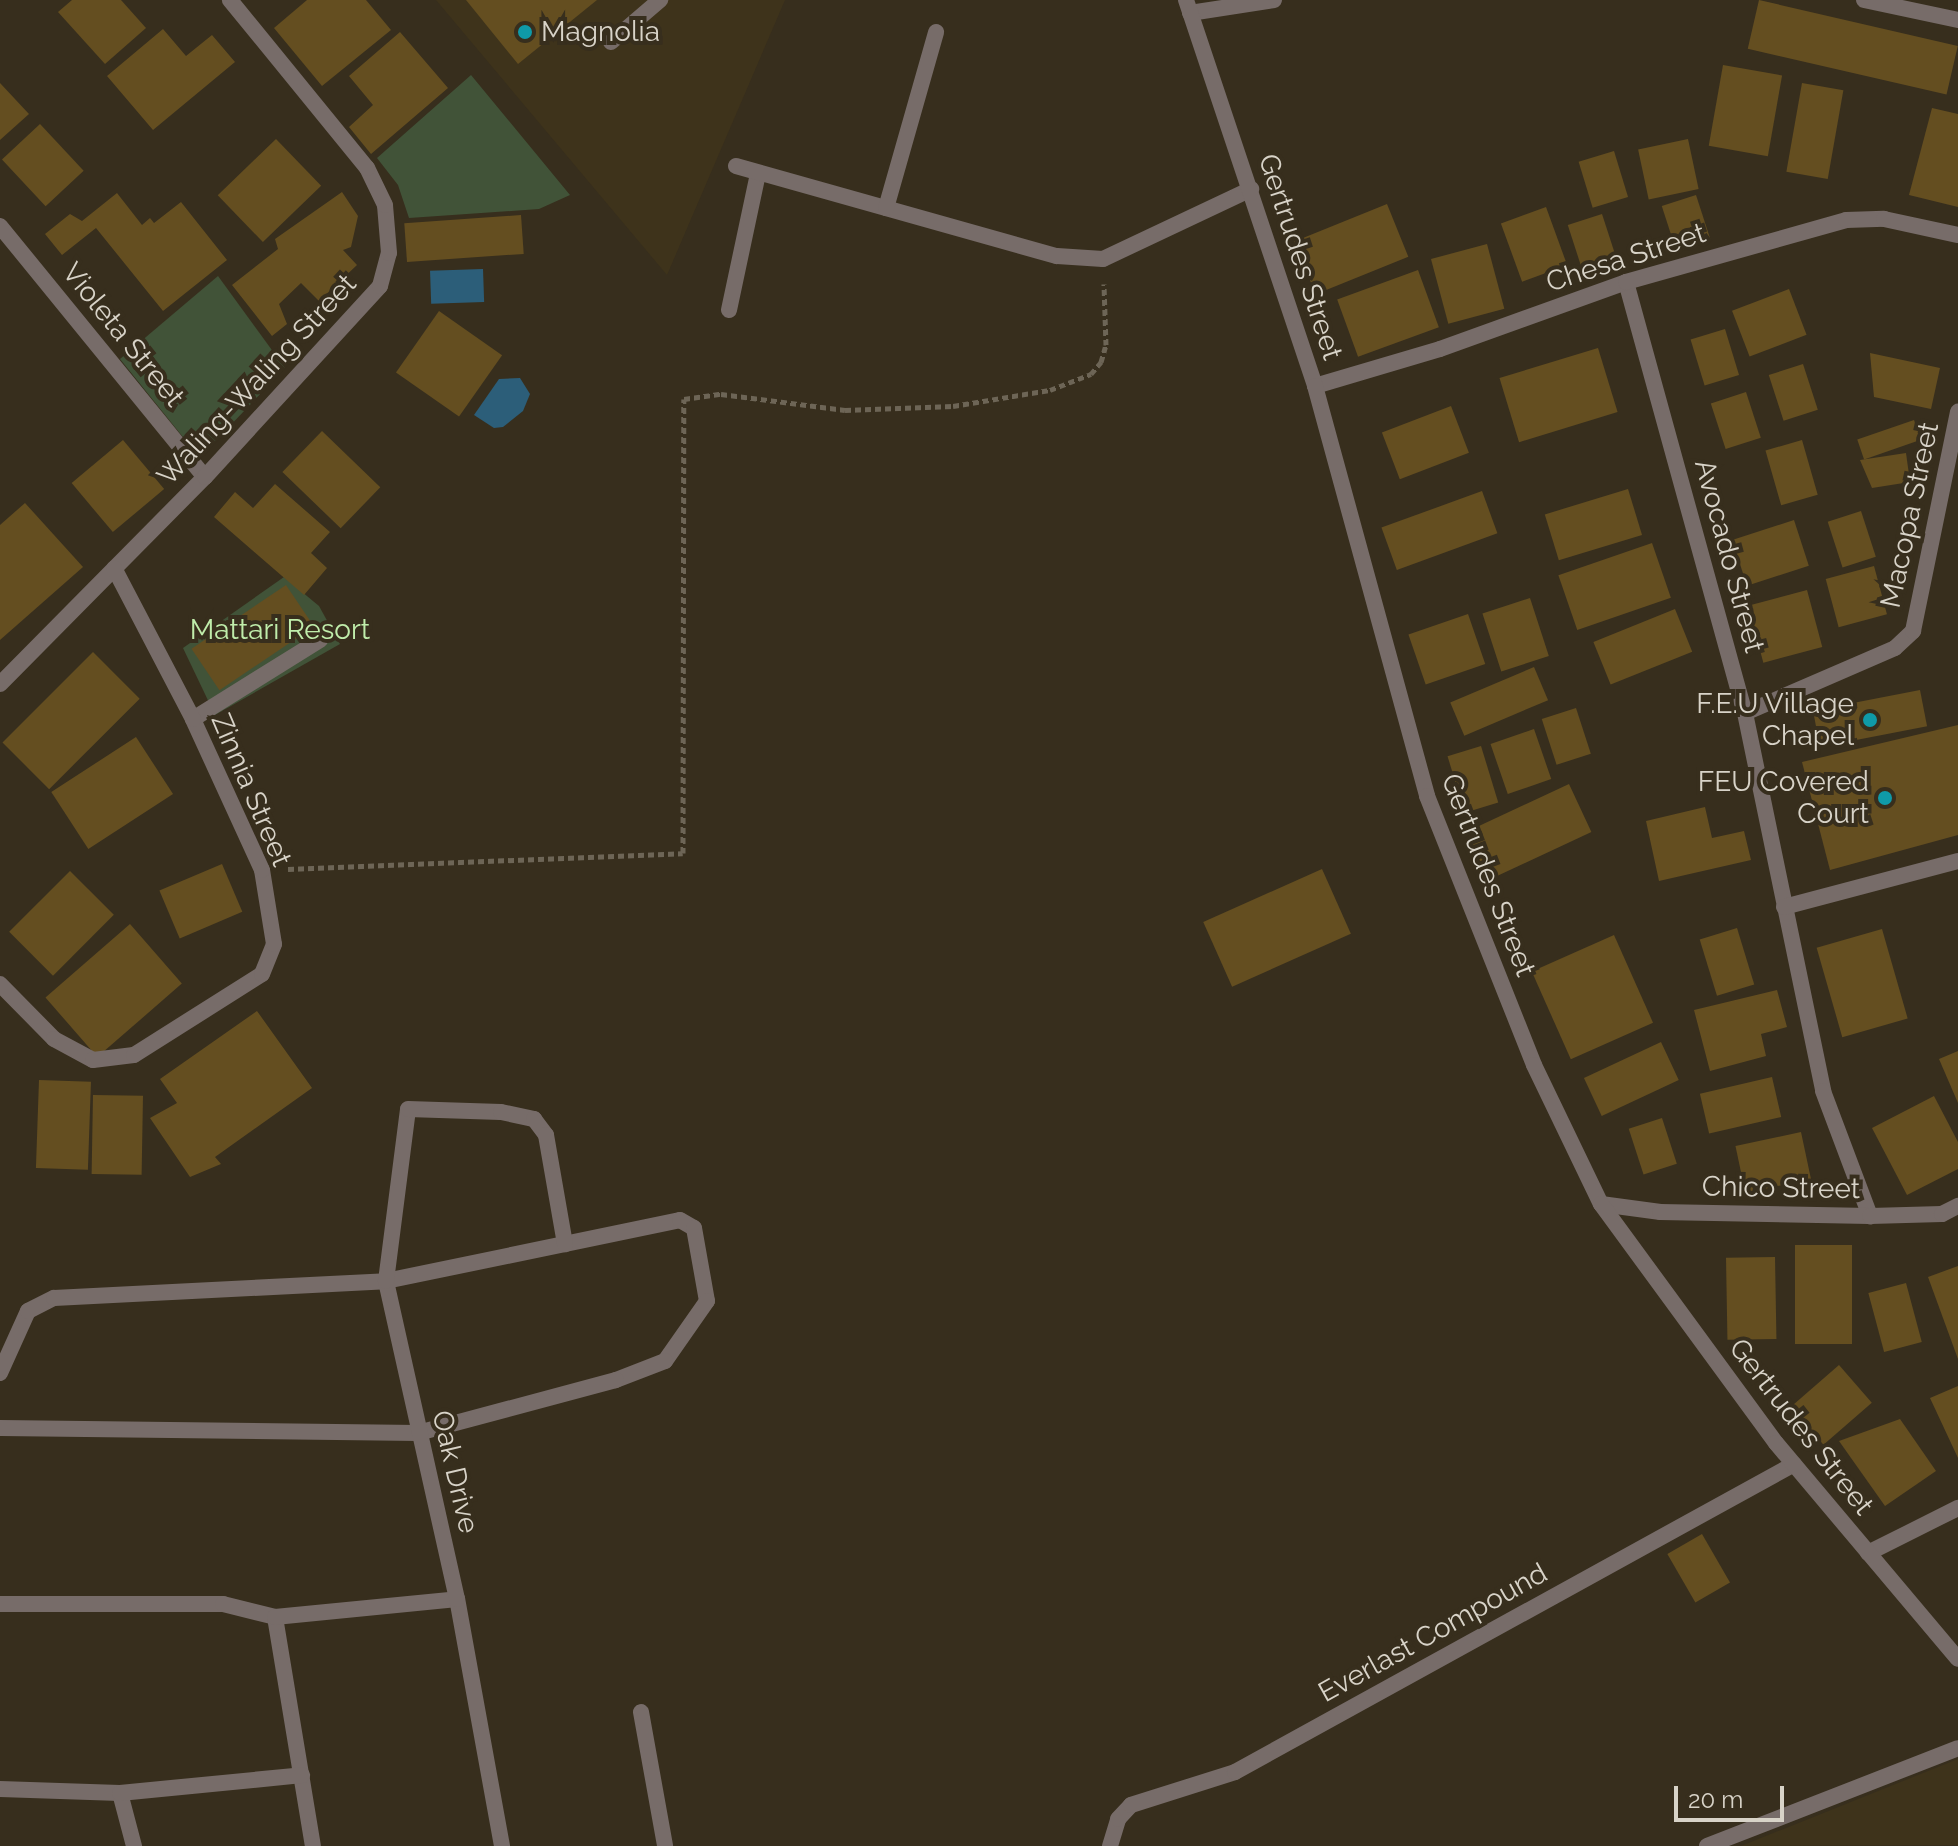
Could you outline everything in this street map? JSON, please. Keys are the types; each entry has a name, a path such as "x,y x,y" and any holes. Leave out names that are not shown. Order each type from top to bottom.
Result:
{"street":[{"name":"Waling-Waling Street","path":"0,684 205,477 380,286 389,253 385,205 367,168 230,0"},
{"path":"611,42 660,0"},
{"path":"1188,6 1274,0"},
{"path":"1864,0 1925,6 1958,20"},
{"name":"Gertrudes Street","path":"1188,6 1315,386 1427,796 1534,1065 1601,1204 1794,1464 1958,1659"},
{"path":"886,208 936,32"},
{"path":"736,166 1057,256 1103,259 1251,189"},
{"path":"729,310 758,173"},
{"name":"Chesa Street","path":"1315,386 1440,349 1626,282 1865,217 1958,235"},
{"name":"Violeta Street","path":"0,226 205,477"},
{"name":"Avocado Street","path":"1626,282 1745,713 1823,1091 1870,1216"},
{"name":"Macopa Street","path":"1745,713 1895,648 1913,631 1958,412"},
{"name":"Zinnia Street","path":"0,984 54,1039 93,1060 134,1055 262,974 274,944 262,870 193,719 114,568"},
{"path":"193,719 320,640"},
{"path":"1784,907 1958,861"},
{"name":"Oak Drive","path":"502,1846 457,1599 386,1281 408,1109 501,1112 534,1119 546,1135 565,1244"},
{"name":"Chico Street","path":"1601,1204 1660,1212 1870,1216 1942,1214 1958,1206"},
{"path":"0,1373 28,1311 54,1298 386,1281 680,1220 694,1228 707,1301 665,1361 616,1380 418,1433 0,1428"},
{"name":"Everlast Compound","path":"1110,1846 1118,1819 1131,1805 1235,1772 1794,1464"},
{"path":"1868,1553 1958,1508"},
{"path":"0,1604 223,1604 275,1617 457,1599"},
{"path":"275,1617 313,1846"},
{"path":"641,1712 665,1846"},
{"path":"1707,1846 1958,1748"},
{"path":"0,1789 120,1793 302,1775"},
{"path":"120,1793 134,1846"}],"path":[{"path":"262,870 683,853 684,399 721,394 845,410 953,406 1050,390 1091,374 1101,362 1106,345 1103,259"}],"shaded area":[{"path":"436,0 785,0 667,275"},
{"path":"1958,1759 1958,1845 1741,1846"}],"green space":[{"path":"471,75 570,195 539,209 409,218 398,185 377,158"},
{"path":"218,276 285,368 206,451 191,447 120,359"},
{"name":"Mattari Resort","path":"284,577 319,606 340,644 215,715 183,648"}],"water":[{"path":"483,269 484,302 431,304 430,271"},
{"path":"520,378 530,394 523,411 503,427 494,428 474,415 499,379"}],"building":[{"path":"72,0 121,0 146,28 105,64 58,12"},
{"path":"307,0 366,0 391,30 322,86 274,28"},
{"name":"Magnolia","path":"466,0 597,0 518,64"},
{"path":"1759,0 1958,46 1947,95 1748,49"},
{"path":"163,29 186,56 212,35 235,62 153,130 107,76"},
{"path":"400,32 448,88 371,154 349,127 373,105 349,76"},
{"path":"1723,65 1782,75 1768,156 1709,146"},
{"path":"0,83 29,114 0,140"},
{"path":"1802,83 1843,90 1828,179 1786,172"},
{"path":"1932,108 1958,114 1958,207 1909,195"},
{"path":"40,124 84,171 46,206 2,159"},
{"path":"276,139 321,186 263,242 218,195"},
{"path":"1688,139 1699,189 1649,199 1638,150"},
{"path":"1614,151 1628,197 1593,208 1579,162"},
{"path":"342,192 358,216 351,247 343,250 357,265 319,301 301,283 279,304 287,324 272,336 232,285 278,249 275,239"},
{"path":"117,193 142,225 150,218 154,223 181,202 227,260 163,311 96,228 62,255 45,234 70,214 82,221"},
{"path":"1696,195 1711,241 1677,252 1662,206"},
{"path":"1387,204 1408,257 1316,294 1294,241"},
{"path":"1546,207 1567,265 1522,282 1501,223"},
{"path":"1602,214 1617,261 1583,272 1568,225"},
{"path":"521,215 524,254 407,262 404,223"},
{"path":"1487,244 1504,309 1448,324 1431,259"},
{"path":"1418,270 1439,327 1358,357 1337,299"},
{"path":"1789,289 1807,335 1750,357 1732,311"},
{"path":"439,311 502,355 459,417 396,372"},
{"path":"1725,329 1739,375 1705,385 1691,340"},
{"path":"1598,348 1618,412 1519,442 1500,378"},
{"path":"1870,353 1940,368 1931,409 1874,397"},
{"path":"1803,364 1818,410 1784,421 1769,375"},
{"path":"1746,392 1761,438 1726,449 1711,403"},
{"path":"1451,406 1469,453 1400,479 1382,433"},
{"path":"1914,420 1921,440 1864,459 1857,440"},
{"path":"322,431 380,487 341,528 282,472"},
{"path":"123,440 164,489 113,532 72,483"},
{"path":"1802,440 1818,495 1781,505 1765,450"},
{"path":"1906,453 1910,482 1872,488 1860,460"},
{"path":"275,484 330,532 311,553 327,568 304,595 214,517 235,492 253,508"},
{"path":"1628,489 1642,535 1559,560 1545,514"},
{"path":"1482,491 1497,533 1397,570 1381,528"},
{"path":"25,503 83,567 0,640 0,525"},
{"path":"1861,511 1876,557 1843,567 1828,522"},
{"path":"1794,520 1809,566 1747,586 1732,540"},
{"path":"1652,543 1671,598 1577,630 1558,575"},
{"path":"1874,566 1887,614 1839,627 1826,579"},
{"path":"286,585 314,626 219,690 191,649"},
{"path":"1807,590 1822,647 1763,663 1748,606"},
{"path":"1530,598 1549,656 1501,671 1482,613"},
{"path":"1675,609 1692,652 1611,685 1593,642"},
{"path":"1468,614 1485,664 1426,685 1408,635"},
{"path":"93,652 140,699 49,789 2,743"},
{"path":"1534,667 1548,700 1464,736 1450,703"},
{"name":"F.E.U Village Chapel","path":"1920,690 1927,726 1820,747 1813,711"},
{"path":"1576,708 1591,754 1557,765 1542,719"},
{"name":"FEU Covered Court","path":"1958,725 1958,835 1830,870 1802,762"},
{"path":"1534,729 1551,779 1508,794 1491,744"},
{"path":"136,737 173,794 88,849 51,792"},
{"path":"1481,746 1498,802 1465,813 1448,756"},
{"path":"1569,784 1591,832 1489,880 1467,832"},
{"path":"1705,807 1712,838 1744,831 1751,860 1659,881 1646,821"},
{"path":"222,864 242,912 180,938 159,891"},
{"path":"1322,869 1351,934 1232,987 1203,922"},
{"path":"70,871 114,915 53,976 9,932"},
{"path":"130,924 182,984 97,1057 45,997"},
{"path":"1737,928 1754,984 1717,996 1700,939"},
{"path":"1882,929 1908,1018 1842,1037 1817,948"},
{"path":"1614,935 1653,1023 1571,1059 1532,972"},
{"path":"1777,990 1787,1027 1761,1034 1766,1056 1710,1071 1694,1010"},
{"path":"257,1011 312,1088 215,1157 221,1164 190,1177 150,1118 177,1103 160,1079"},
{"path":"1661,1042 1679,1080 1602,1116 1584,1078"},
{"path":"1958,1051 1958,1103 1939,1059"},
{"path":"1772,1077 1781,1117 1709,1134 1700,1094"},
{"path":"39,1080 91,1082 88,1170 36,1168"},
{"path":"93,1095 143,1096 142,1175 92,1174"},
{"path":"1934,1096 1958,1142 1958,1169 1907,1195 1872,1128"},
{"path":"1662,1118 1677,1164 1644,1174 1629,1129"},
{"path":"1801,1132 1811,1179 1745,1193 1735,1146"},
{"path":"1795,1245 1852,1245 1852,1344 1795,1344"},
{"path":"1775,1257 1776,1339 1727,1340 1726,1258"},
{"path":"1958,1266 1958,1359 1928,1277"},
{"path":"1906,1283 1922,1342 1884,1352 1868,1293"},
{"path":"1839,1365 1872,1403 1824,1445 1791,1407"},
{"path":"1958,1386 1958,1458 1930,1398"},
{"path":"1900,1419 1936,1471 1885,1506 1839,1441"},
{"path":"1702,1534 1730,1582 1695,1602 1667,1554"}],"place":[{"name":"Magnolia","path":"525,32"},
{"name":"F.E.U Village Chapel","path":"1870,720"},
{"name":"FEU Covered Court","path":"1885,798"}]}
